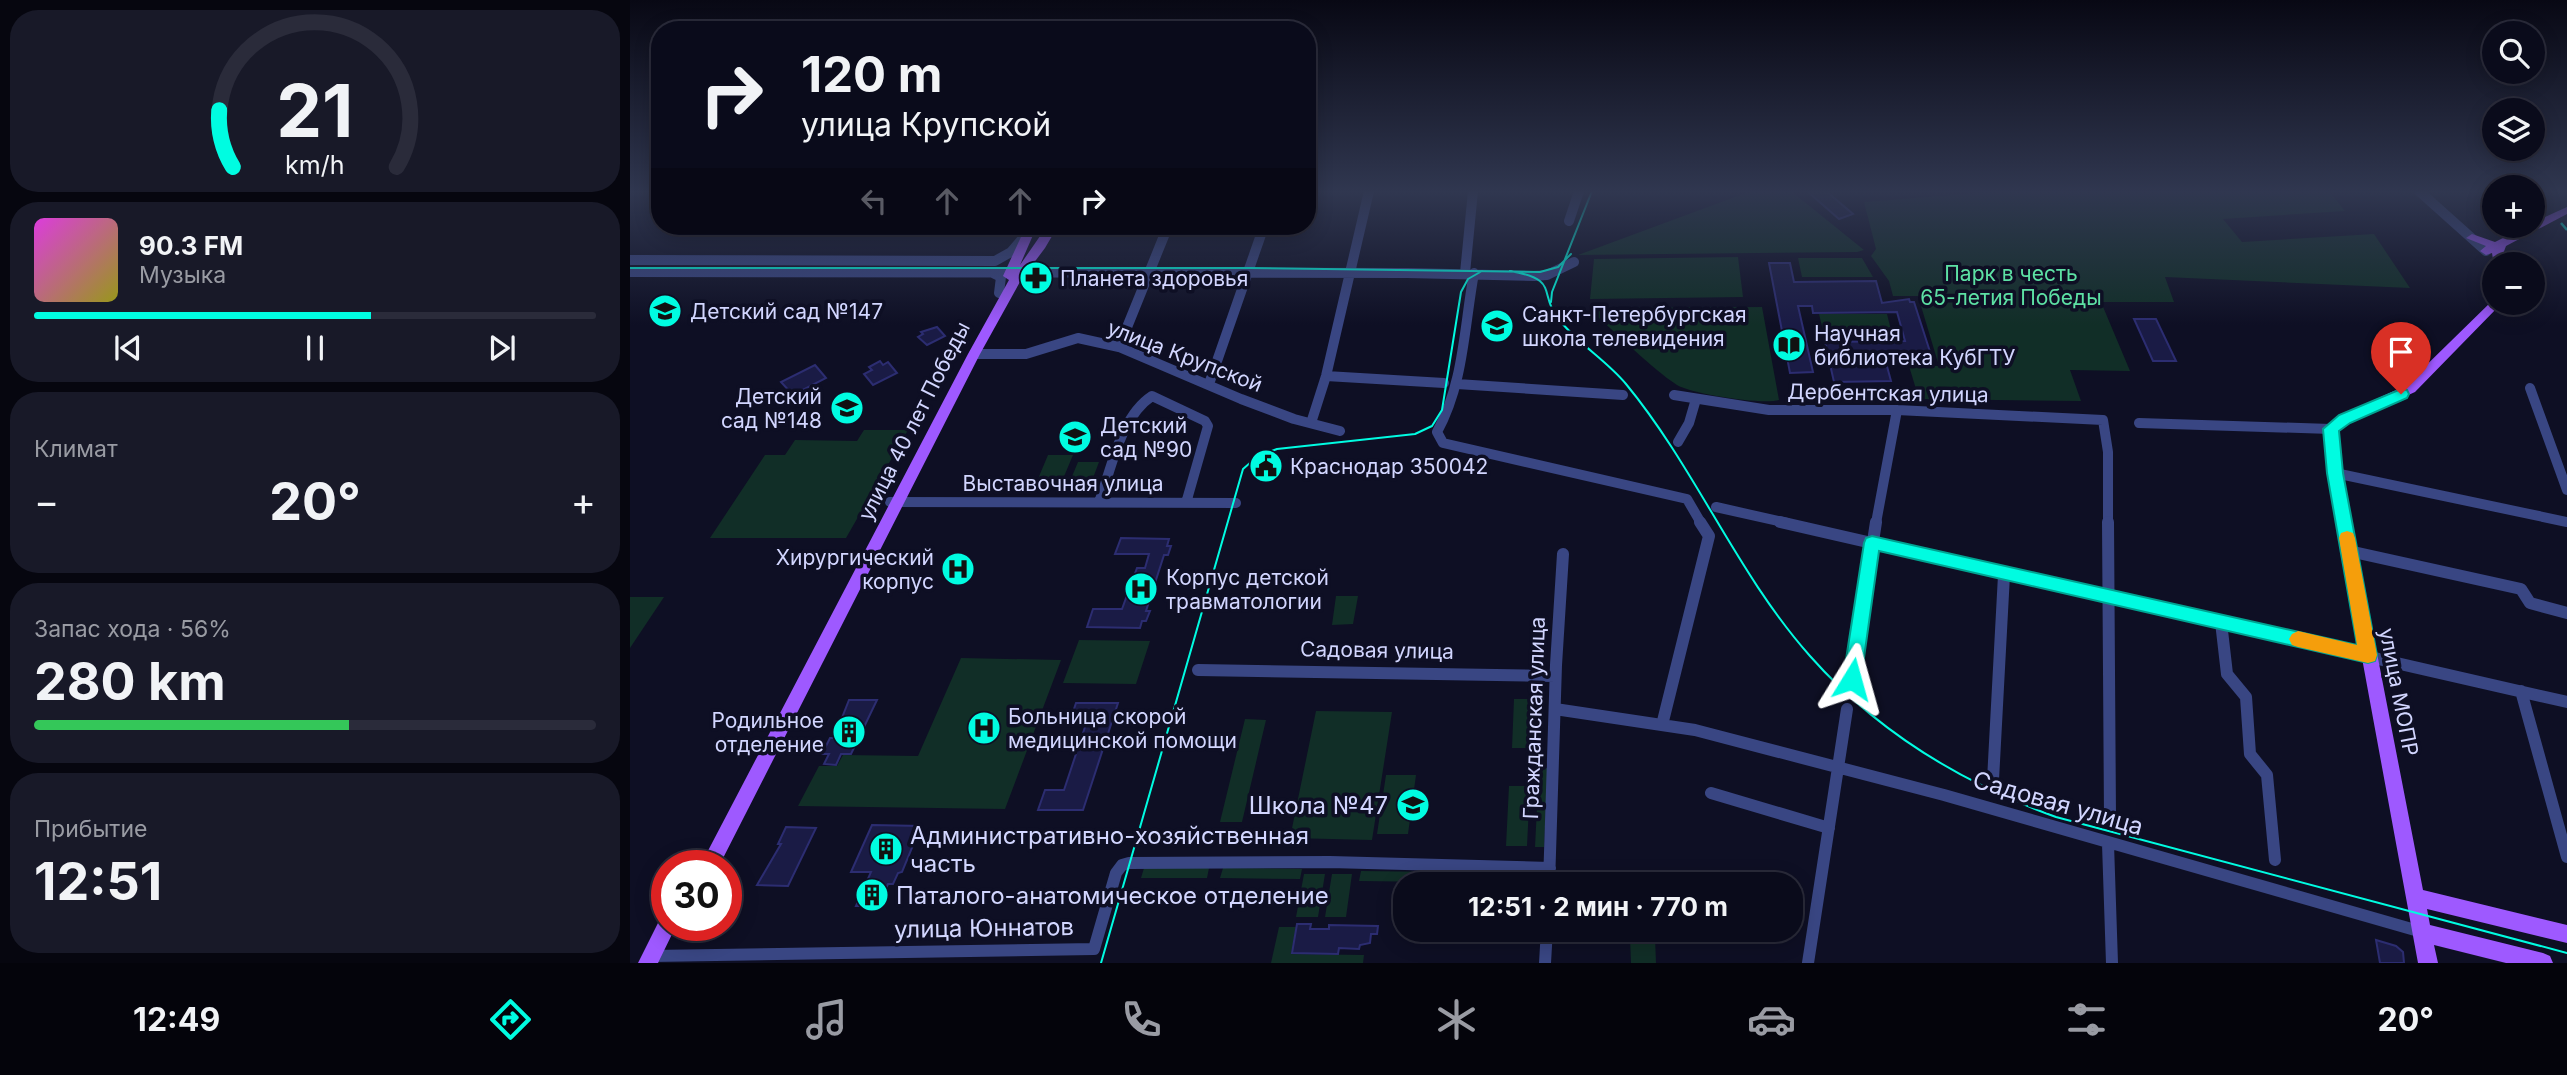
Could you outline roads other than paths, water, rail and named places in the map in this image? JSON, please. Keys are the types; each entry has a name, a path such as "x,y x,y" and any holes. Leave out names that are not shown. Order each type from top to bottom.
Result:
{"main road":[{"name":"улица 40 лет Победы","path":"708,850 974,354 1015,271 1027,236"},
{"name":"улица 40 лет Победы","path":"717,850 999,293 1046,236"},
{"path":"2491,251 2520,236"},
{"path":"2331,429 2344,419 2410,389 2484,315"},
{"name":"улица МОПР","path":"2331,429 2335,473 2349,551 2428,963"},
{"path":"2416,897 2567,934"},
{"name":"Садовая улица","path":"2422,932 2543,963"},
{"path":"655,959 662,941"},
{"path":"655,959 668,941"}],"street":[{"path":"630,260 995,261 1016,247 1024,236"},
{"path":"1119,347 1164,236"},
{"path":"1209,384 1261,236"},
{"path":"1311,423 1326,376 1359,236"},
{"path":"1472,236 1457,384 1447,416 1437,432 1443,443 1687,499 1709,536 1662,725"},
{"path":"2473,236 2491,251"},
{"path":"630,272 1470,273 1534,276 1547,275 1574,262"},
{"path":"991,272 1001,277 999,293"},
{"name":"улица Крупской","path":"974,354 1026,354 1078,338 1119,347 1241,399 1340,431"},
{"path":"1326,376 1444,383"},
{"path":"1457,384 1623,395"},
{"path":"2530,387 2567,491"},
{"name":"Дербентская улица","path":"1674,395 1769,410 1897,410 2103,421 2108,452 2109,597"},
{"path":"1099,502 1133,414 1142,401 1153,396 1205,421 1208,426 1186,503"},
{"path":"1678,442 1689,423 1696,399"},
{"path":"1852,679 1872,543 1897,410"},
{"path":"2139,423 2331,429"},
{"path":"2335,473 2567,522"},
{"name":"Выставочная улица","path":"894,502 1236,503"},
{"path":"1716,507 2567,702"},
{"path":"2349,551 2521,589 2530,603 2567,613"},
{"name":"Гражданская улица","path":"1550,872 1555,676 1563,554"},
{"path":"1993,780 2004,575"},
{"path":"2109,597 2110,818"},
{"path":"2221,622 2227,674 2246,698 2250,754 2267,775 2275,860"},
{"name":"Садовая улица","path":"1198,670 1555,676"},
{"path":"2521,691 2567,857"},
{"name":"Садовая улица","path":"1555,709 1695,730 1944,795 2108,845 2422,932"},
{"path":"1808,963 1847,709"},
{"path":"1711,793 1829,828"},
{"path":"2108,845 2112,963"},
{"name":"улица Юннатов","path":"655,959 1094,948 1116,873 1122,865 1129,863 1331,862 1550,868"},
{"path":"1545,963 1546,942"}],"tram line":[{"path":"1564,261 1574,236"},
{"path":"1564,261 1571,254"},
{"path":"1512,272 1540,272 1558,267 1564,261"},
{"path":"1551,302 1552,292 1564,261"},
{"path":"630,268 1250,268 1482,271"},
{"path":"1101,963 1243,469 1258,456 1277,449 1415,434 1432,426 1442,410 1461,292 1468,279 1482,271"},
{"path":"1482,271 1512,272"},
{"path":"1512,272 1542,283 1561,322 1626,384 1674,451 1760,591 1810,656 1863,708 1923,752 1987,788 2056,817 2567,953"}],"place":[{"name":"Планета здоровья","path":"1036,278"},
{"name":"Детский сад №147","path":"665,311"},
{"name":"Санкт-Петербургская школа телевидения","path":"1497,326"},
{"name":"Научная библиотека КубГТУ","path":"1789,345"},
{"name":"Детский сад №148","path":"847,408"},
{"name":"Детский сад №90","path":"1075,437"},
{"name":"Краснодар 350042","path":"1266,466"},
{"name":"Хирургический корпус","path":"958,569"},
{"name":"Корпус детской травматологии","path":"1141,589"},
{"name":"Больница скорой медицинской помощи","path":"984,728"},
{"name":"Родильное отделение","path":"849,732"},
{"name":"Школа №47","path":"1413,805"},
{"name":"Административно-хозяйственная часть","path":"886,849"},
{"name":"Паталого-анатомическое отделение","path":"872,895"}],"park label":[{"name":"Парк в честь 65-летия Победы","path":"2011,285"}]}
